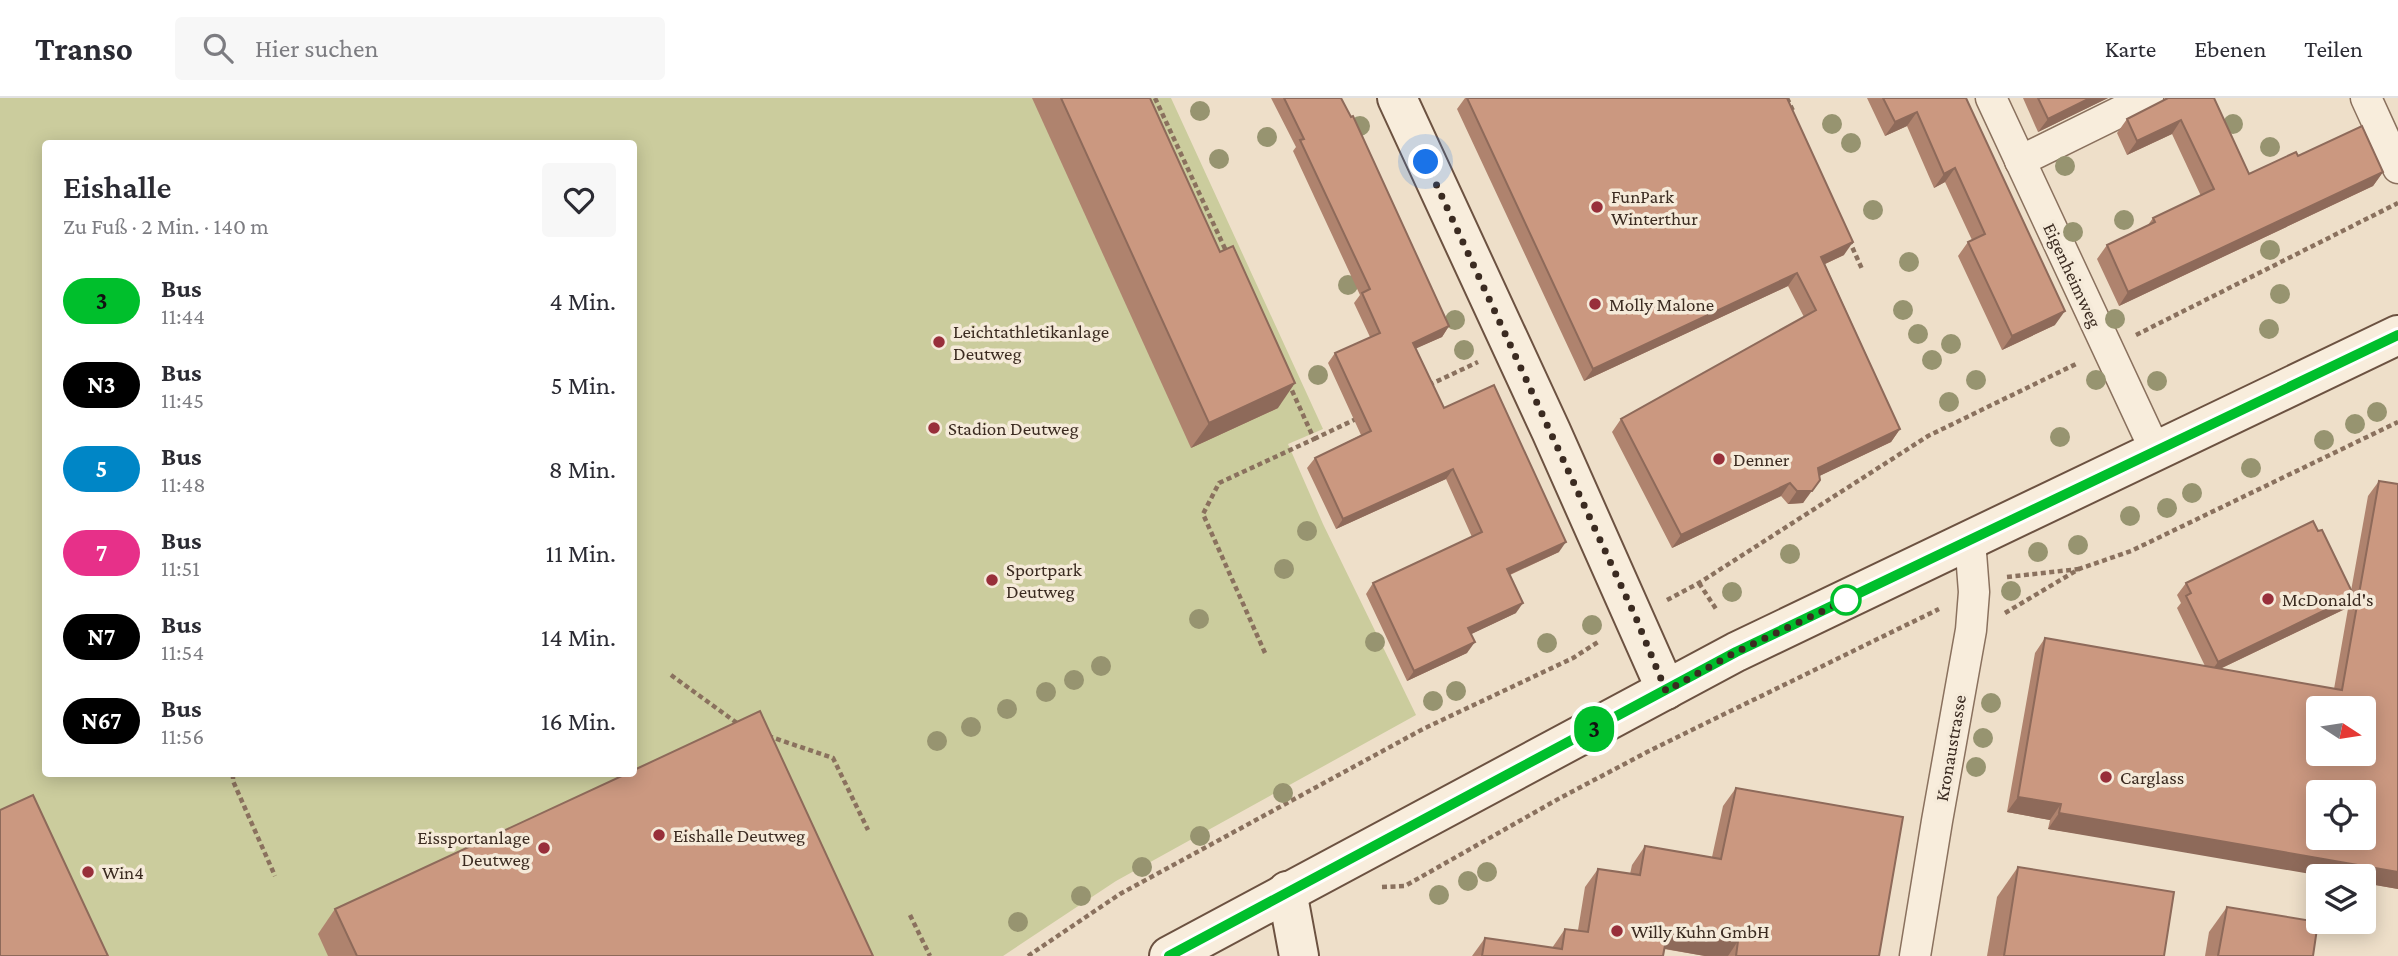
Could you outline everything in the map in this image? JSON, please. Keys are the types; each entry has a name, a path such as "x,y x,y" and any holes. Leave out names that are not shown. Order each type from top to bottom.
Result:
{"main road":[{"path":"1397,98 1636,618 1666,691"},
{"path":"1169,956 1736,652 2398,335"},
{"path":"1287,891 1299,956"}],"street":[{"name":"Eigenheimweg","path":"1991,98 2156,452"},
{"path":"2021,161 2148,98"},
{"path":"2366,98 2398,168"},
{"name":"Kronaustrasse","path":"1915,956 1971,630 1974,592 1970,540"}],"path":[{"path":"1155,98 1232,262"},
{"path":"1787,98 1798,122"},
{"path":"1661,603 1699,583 1928,436 2398,203"},
{"path":"1846,232 1862,268"},
{"path":"1426,386 1489,357"},
{"path":"1285,376 1314,439"},
{"path":"1265,653 1203,514 1219,483 1364,415"},
{"path":"1998,617 2079,569 2131,551 2398,422"},
{"path":"1699,583 1716,609"},
{"path":"1405,886 1651,750 1905,625"},
{"path":"1028,956 1120,894 1423,729 1573,658 1598,642"},
{"path":"671,675 743,727"},
{"path":"756,732 833,758 868,830"},
{"path":"233,777 275,876"},
{"path":"910,915 930,956"}],"green space":[{"name":"Sportpark Deutweg","path":"0,98 1171,98 1323,429 1288,444 1323,524 1416,715 1116,881 1003,956 0,956"}],"building":[{"path":"1061,98 1150,98 1220,252 1233,246 1295,383 1209,423"},
{"path":"1284,98 1341,98 1351,117 1353,116 1449,326 1413,343 1444,408 1494,385 1566,542 1507,569 1523,603 1468,628 1475,642 1414,671 1373,583 1482,532 1453,469 1343,519 1315,458 1371,431 1335,353 1380,333 1362,293 1370,289 1300,140 1304,139"},
{"path":"1467,98 1787,98 1853,242 1821,257 1900,429 1818,468 1820,480 1812,491 1797,491 1790,483 1681,535 1621,419 1816,310 1797,273 1593,369"},
{"path":"1883,98 1966,98 2065,311 2012,336 1968,242 1985,234 1955,168 1944,174 1917,112 1895,122"},
{"path":"2038,98 2090,98 2048,119"},
{"path":"2168,98 2214,98 2249,174 2296,152 2298,156 2362,126 2383,172 2128,292 2107,245 2155,222 2153,218 2214,189 2181,120 2137,141 2127,119"},
{"path":"2379,481 2398,484 2398,872 2376,868 2376,864 2352,864 2059,813 2061,804 2018,797 2045,638 2342,690"},
{"name":"McDonald's","path":"2313,521 2318,531 2322,530 2354,596 2218,662 2186,596 2191,593 2186,583"},
{"name":"Eissportanlage Deutweg","path":"760,711 873,956 357,956 335,909 620,777 637,777 637,769"},
{"path":"1736,788 1903,817 1879,956 1736,956 1738,941 1668,929 1663,956 1482,956 1485,938 1562,949 1565,929 1588,932 1598,869 1640,875 1645,846 1721,859"},
{"path":"33,795 108,956 0,956 0,810"},
{"path":"2018,867 2174,892 2164,956 2004,956"},
{"path":"2227,907 2306,920 2306,934 2316,934 2313,956 2218,956"}],"bus line":[{"name":"3","path":"1169,956 1736,652 2398,335"}],"place":[{"name":"FunPark Winterthur","path":"1597,207"},
{"name":"Molly Malone","path":"1595,304"},
{"name":"Leichtathletikanlage Deutweg","path":"939,342"},
{"name":"Stadion Deutweg","path":"934,428"},
{"name":"Denner","path":"1719,459"},
{"name":"Sportpark Deutweg","path":"992,580"},
{"name":"McDonald's","path":"2268,599"},
{"name":"Carglass","path":"2106,777"},
{"name":"Eishalle Deutweg","path":"659,835"},
{"name":"Eissportanlage Deutweg","path":"544,848"},
{"name":"Win4","path":"88,872"},
{"name":"Willy Kuhn GmbH","path":"1617,931"}],"route":[{"path":"1426,162 1636,618 1666,691 1736,652 1846,600"}]}
